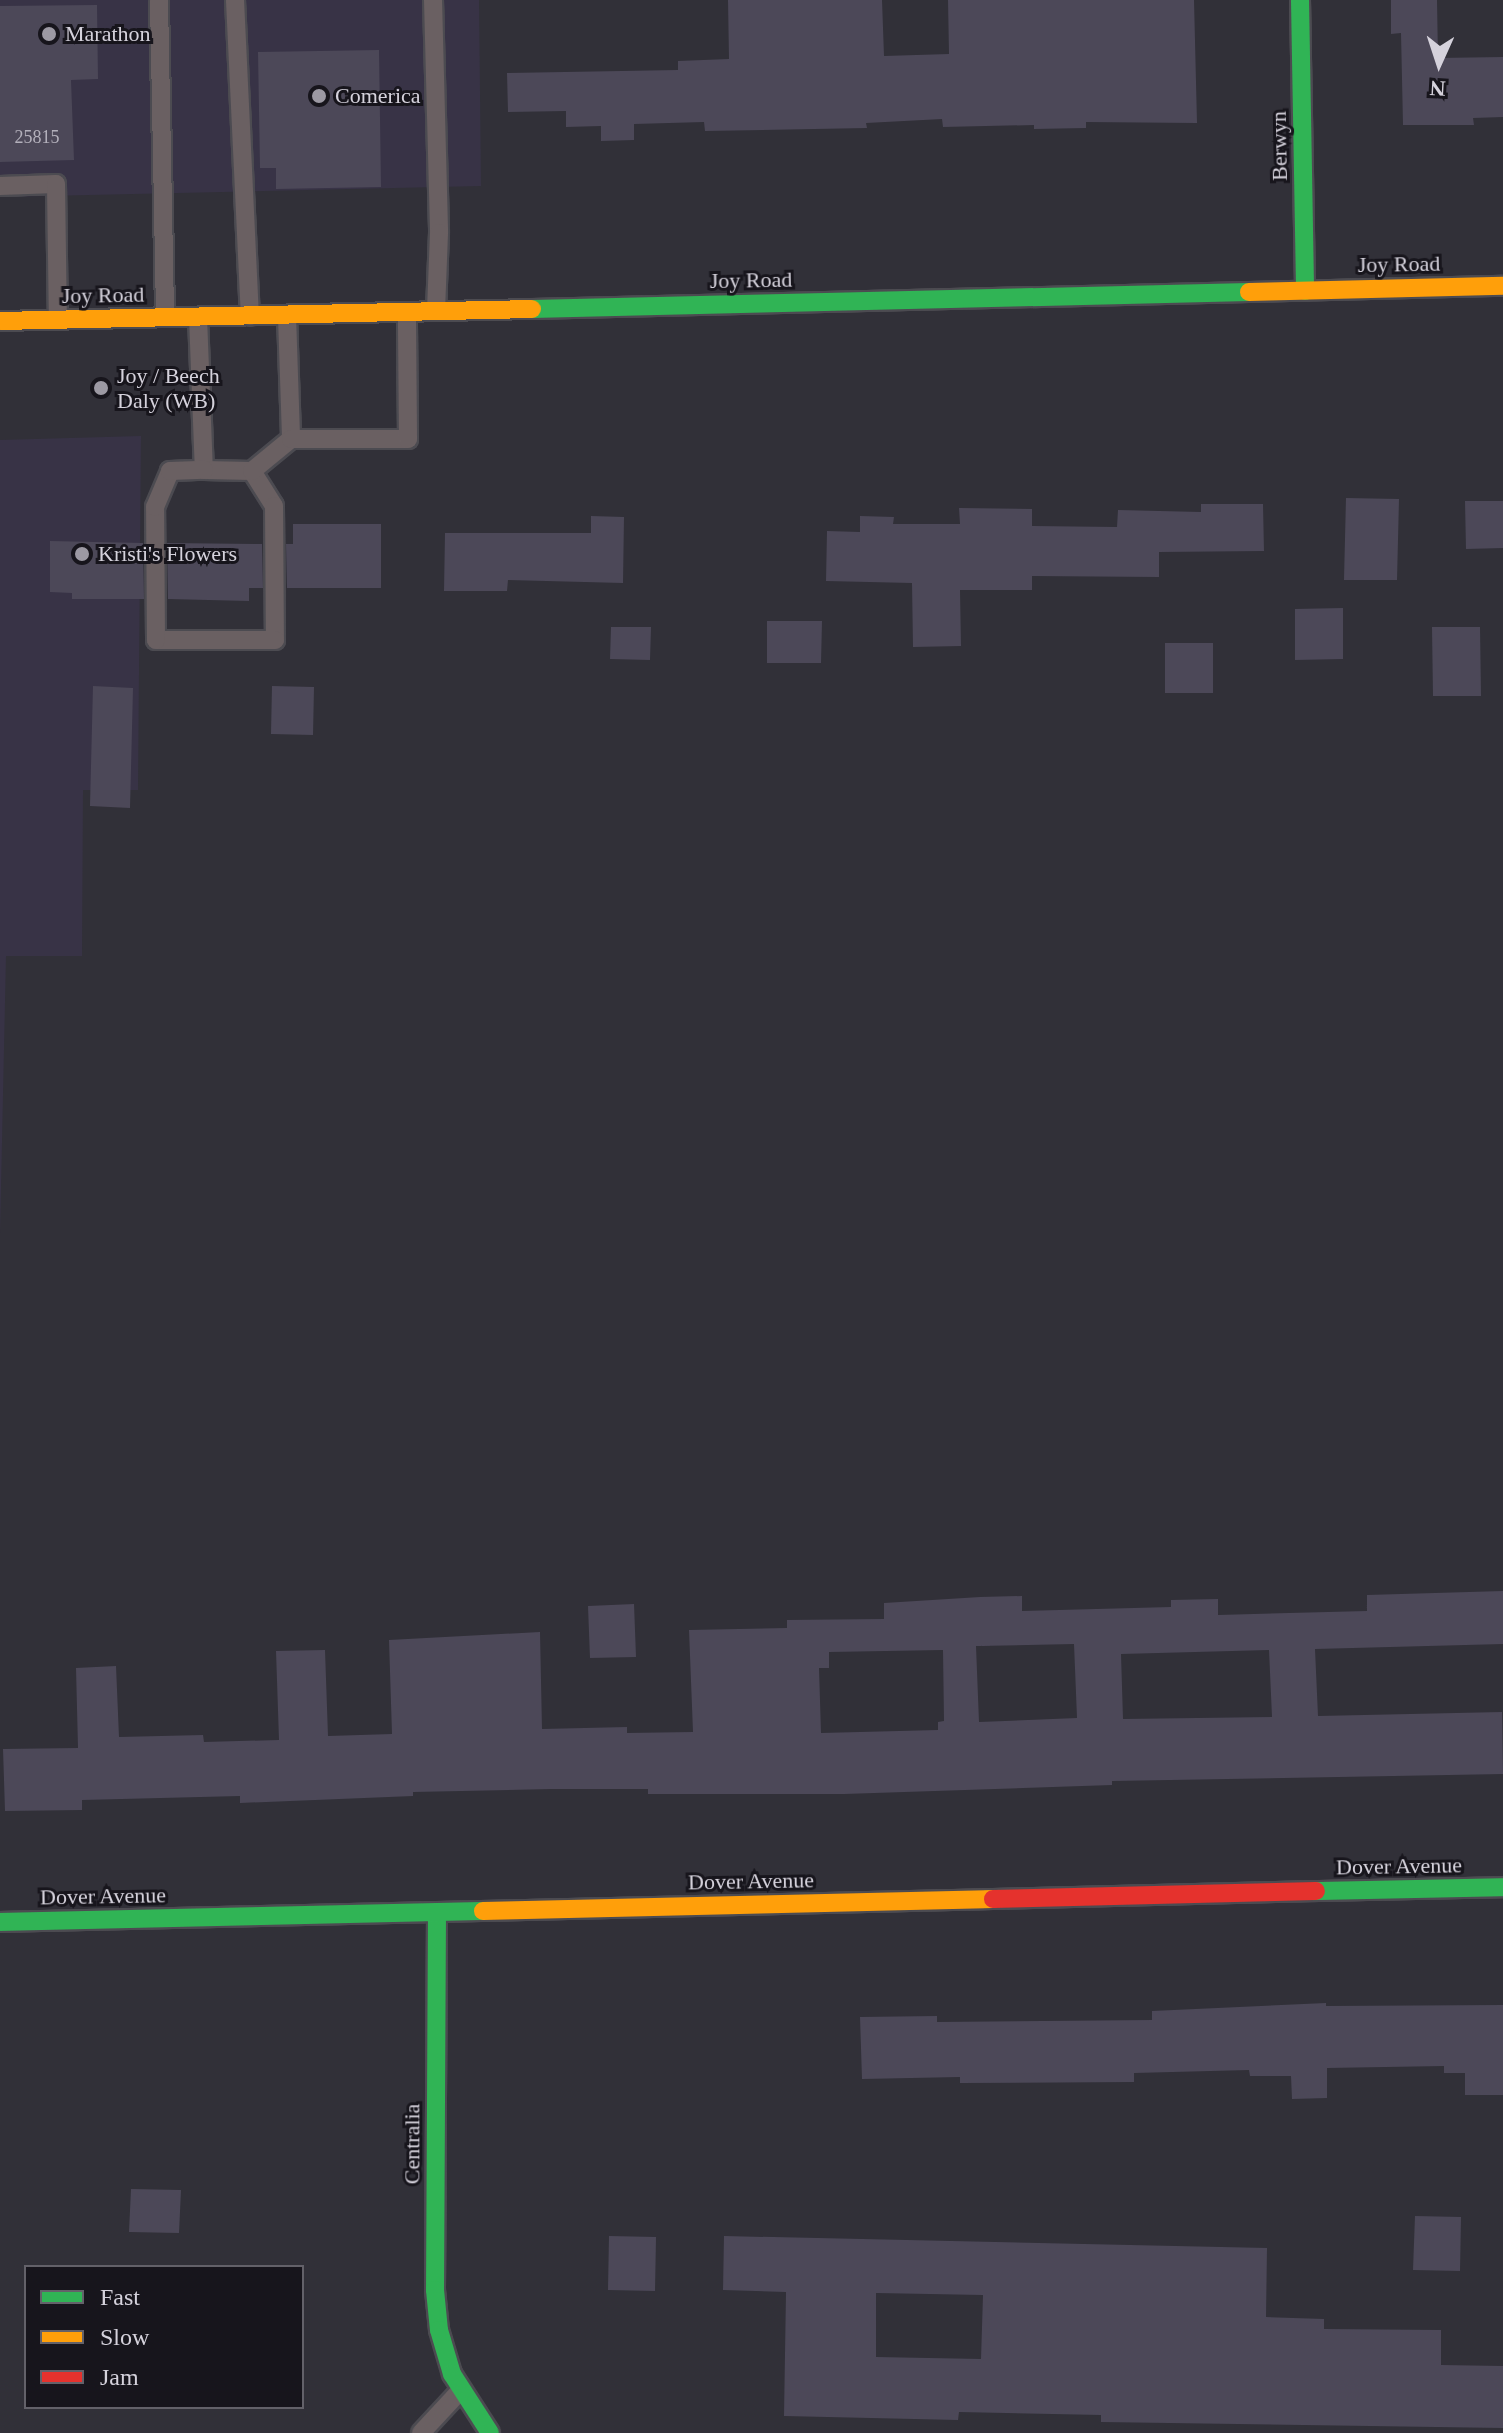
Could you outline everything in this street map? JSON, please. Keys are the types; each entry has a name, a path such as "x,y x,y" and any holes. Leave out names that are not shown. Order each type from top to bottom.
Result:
{"street":[{"name":"Berwyn","path":"1300,0 1305,291"},
{"name":"Joy Road","path":"0,321 1503,286"},
{"name":"Dover Avenue","path":"0,1922 1503,1887"},
{"name":"Centralia","path":"437,1912 435,2290 439,2330 457,2382 490,2433"}],"lane":[{"path":"159,0 165,318"},
{"path":"235,0 250,316"},
{"path":"433,0 439,233 436,311"},
{"path":"0,186 56,184 58,320"},
{"path":"252,471 274,506 275,640 156,640 155,507 170,471 252,471 291,439 408,439 407,312"},
{"path":"287,316 291,439"},
{"path":"198,317 204,470"},
{"path":"421,2433 457,2382"}],"shaded area":[{"path":"0,0 479,0 481,186 0,197"},
{"path":"141,436 138,790 83,790 82,956 6,956 0,1234 0,440"}],"building":[{"path":"728,0 882,0 884,56 949,54 948,0 1194,0 1197,123 1086,122 1086,128 1034,129 1034,125 943,127 942,119 866,123 867,128 705,131 704,122 634,124 634,140 601,141 601,126 566,127 566,111 508,112 507,73 678,70 678,61 729,59"},
{"path":"1391,0 1437,0 1438,58 1503,57 1503,117 1473,118 1474,125 1403,125 1401,33 1391,34"},
{"path":"97,5 98,79 71,80 74,160 0,162 0,6"},
{"name":"Comerica","path":"379,50 381,187 276,189 276,168 260,168 258,52"},
{"path":"1346,498 1399,499 1397,580 1344,580"},
{"path":"1465,501 1503,501 1503,548 1466,549"},
{"path":"1201,504 1263,504 1264,551 1159,552 1159,577 1032,576 1032,590 960,590 961,646 913,647 912,583 826,581 827,531 860,532 860,516 894,517 893,524 960,524 959,508 1032,509 1032,526 1117,527 1118,510 1201,512"},
{"path":"591,516 624,517 623,583 508,580 507,591 444,591 445,533 591,533"},
{"path":"293,524 381,524 381,588 287,588 286,544 293,544"},
{"path":"50,541 143,543 144,599 72,599 72,593 50,592"},
{"path":"167,543 262,544 263,588 249,588 249,601 168,599"},
{"path":"1343,608 1343,659 1295,660 1295,609"},
{"path":"767,621 822,621 821,663 767,663"},
{"path":"611,627 651,627 650,660 610,659"},
{"path":"1432,627 1480,627 1481,696 1433,696"},
{"path":"1165,643 1213,643 1213,693 1165,693"},
{"path":"93,686 133,688 130,808 90,806"},
{"path":"272,686 314,687 313,735 271,734"},
{"path":"1503,1591 1503,1644 1315,1649 1318,1716 1502,1712 1503,1774 1112,1781 1112,1785 844,1794 648,1794 648,1789 551,1789 413,1792 413,1796 240,1803 240,1796 82,1800 82,1810 5,1811 3,1749 78,1748 76,1668 116,1666 119,1737 203,1735 204,1742 279,1740 276,1651 325,1650 328,1736 392,1734 389,1640 540,1632 542,1729 627,1727 627,1733 693,1732 689,1630 787,1628 787,1620 884,1619 884,1603 980,1597 1022,1596 1022,1611 1171,1607 1171,1600 1218,1599 1218,1615 1367,1611 1367,1595","holes":["1074,1644 1077,1718 979,1722 976,1646","943,1650 944,1721 938,1722 938,1730 821,1733 819,1668 829,1668 829,1652","1269,1650 1272,1717 1123,1719 1121,1654"]},
{"path":"634,1604 636,1657 590,1658 588,1606"},
{"path":"1326,2003 1326,2006 1503,2005 1503,2095 1465,2095 1465,2073 1444,2073 1444,2066 1327,2068 1327,2098 1292,2099 1291,2076 1250,2076 1249,2070 1134,2073 1134,2082 960,2083 960,2077 862,2079 860,2017 937,2016 937,2022 1152,2020 1152,2011"},
{"path":"131,2189 181,2190 179,2233 129,2232"},
{"path":"1415,2216 1461,2217 1460,2271 1413,2270"},
{"path":"609,2236 656,2237 655,2291 608,2290"},
{"path":"724,2236 1267,2248 1266,2317 1324,2319 1324,2329 1441,2330 1441,2365 1503,2366 1503,2428 1101,2422 1101,2415 959,2412 958,2420 784,2416 786,2292 723,2290","holes":["876,2293 983,2295 981,2359 876,2357"]}],"traffic: fast":[{"path":"1300,0 1305,291"},
{"path":"532,309 1249,292"},
{"path":"1316,1891 1503,1887"},
{"path":"0,1922 483,1911"},
{"path":"437,1912 435,2290 439,2330 452,2374 490,2433"}],"traffic: slow":[{"path":"1249,292 1503,286"},
{"path":"0,321 532,309"},
{"path":"483,1911 993,1899"}],"traffic: jam":[{"path":"993,1899 1316,1891"}],"place":[{"name":"Marathon","path":"49,34"},
{"name":"Comerica","path":"319,96"},
{"name":"Joy / Beech Daly (WB)","path":"101,388"},
{"name":"Kristi's Flowers","path":"82,554"}]}
